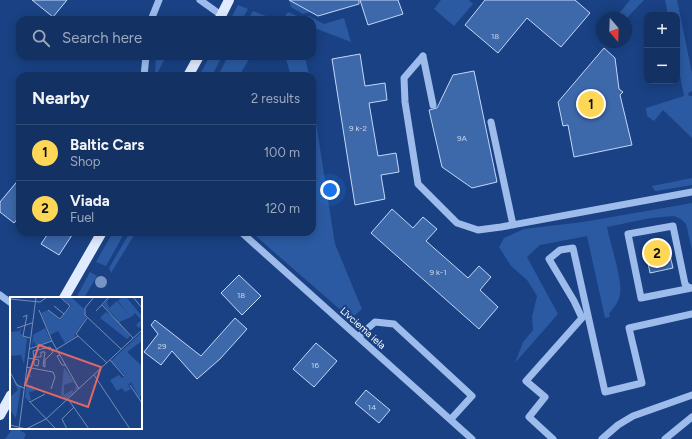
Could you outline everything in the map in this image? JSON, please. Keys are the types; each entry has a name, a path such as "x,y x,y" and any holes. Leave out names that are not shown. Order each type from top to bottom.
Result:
{"main road":[{"path":"221,16 229,0"},
{"path":"190,72 197,60"},
{"path":"65,297 100,236"},
{"path":"0,415 10,397"}],"street":[{"path":"152,16 158,0"},
{"path":"200,0 218,16"},
{"path":"433,105 423,56 404,78 405,102 418,184 457,223 478,230 692,192"},
{"path":"144,72 146,60"},
{"path":"491,122 513,225"},
{"path":"672,226 685,284 688,288 692,288 641,298 628,234 672,226"},
{"name":"Līvciema iela","path":"245,236 472,439"},
{"path":"553,439 529,417 545,397 526,381 582,318 574,301 549,259 560,250 573,248 605,392 642,383 629,328 692,314"},
{"path":"0,295 10,302"},
{"path":"358,337 375,322 394,324 472,396 451,419"},
{"path":"602,439 618,425 633,416 692,395"},
{"path":"665,439 692,417"}],"shaded area":[{"path":"289,0 310,12 303,14 291,7"},
{"path":"441,0 469,0 473,4 454,26 434,9"},
{"path":"630,0 644,0 632,13 620,12"},
{"path":"665,0 677,0 679,12 667,12"},
{"path":"238,5 248,9 244,16 232,16"},
{"path":"253,11 266,16 250,16"},
{"path":"288,12 297,16 285,16"},
{"path":"680,15 692,73 692,91 688,93 689,96 692,96 692,138 663,110 654,121 647,116 646,108 684,96 680,76"},
{"path":"344,18 351,42 316,29 316,20 324,24"},
{"path":"156,60 164,60 158,72 155,72"},
{"path":"208,60 220,60 214,72 201,72"},
{"path":"226,60 249,60 241,72 220,72"},
{"path":"286,60 306,60 308,72 290,72"},
{"path":"316,123 335,244 362,309 351,319 256,236 316,236"},
{"path":"692,178 692,185 656,191 652,186"},
{"path":"692,203 692,250 686,224 681,219 674,216 651,218 607,227 620,281 619,298 609,314 610,317 605,318 587,236 540,245 527,257 558,314 515,363 523,342 533,330 532,317 537,296 527,280 511,266 499,247 504,238 524,229 583,222"},
{"path":"111,236 123,236 106,266 96,262"},
{"path":"128,236 134,236 111,273 109,268"},
{"path":"90,272 97,276 85,297 77,297"},
{"path":"12,429 18,429 26,434 24,439 5,439"}],"building":[{"path":"32,0 67,0 54,16 52,16"},
{"path":"289,0 359,0 359,4 318,16"},
{"path":"360,0 398,0 403,14 368,25"},
{"path":"485,0 575,0 590,13 561,47 527,18 498,53 465,25"},
{"path":"604,48 615,58 619,89 623,92 620,95 632,145 574,157 568,125 563,126 558,102"},
{"path":"360,54 365,86 385,83 387,100 369,103 378,156 396,153 399,172 381,175 385,199 355,205 332,59"},
{"path":"474,71 497,182 472,188 442,167 429,110 437,108 453,75"},
{"path":"16,183 16,221 14,223 0,212 0,202"},
{"path":"392,209 413,228 423,217 437,229 426,241 468,278 479,266 491,277 480,290 498,307 479,329 371,233"},
{"path":"46,236 71,236 59,255 41,244"},
{"path":"667,243 673,268 650,273 645,248"},
{"path":"239,275 261,296 242,315 221,293"},
{"path":"235,318 247,329 220,359 197,379 172,351 161,365 144,352 158,334 151,325 155,320 201,356"},
{"path":"316,343 337,361 314,387 293,369"},
{"path":"366,390 390,410 379,423 355,403"}],"place":[{"name":"Baltic Cars","path":"591,104"},
{"name":"Viada","path":"657,253"}]}
